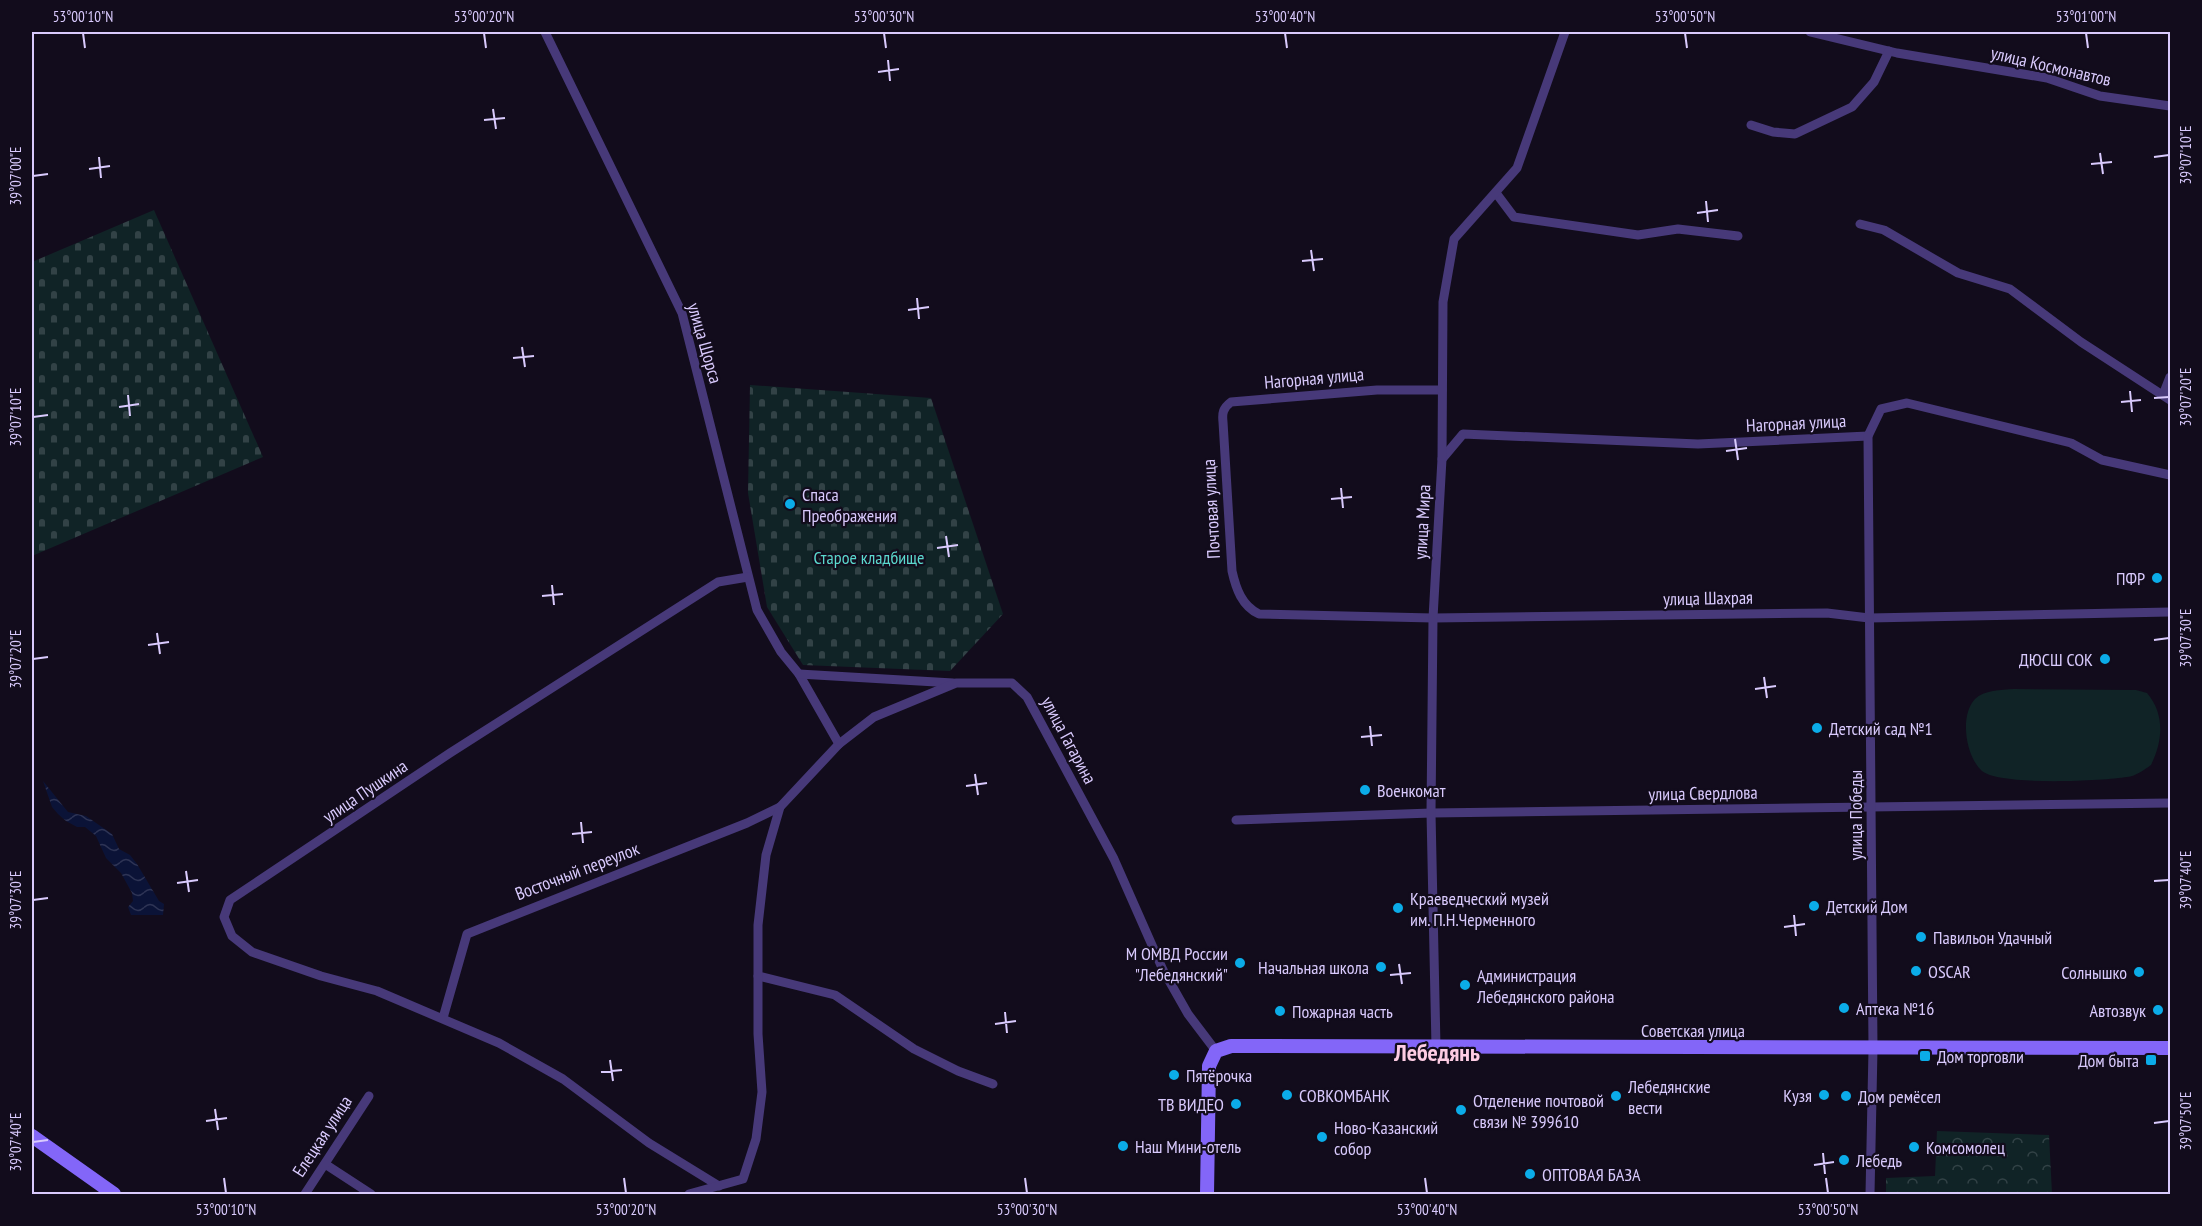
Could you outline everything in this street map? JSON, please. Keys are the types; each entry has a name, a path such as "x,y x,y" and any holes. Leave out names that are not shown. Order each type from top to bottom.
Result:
{"main road":[{"name":"Советская улица","path":"1216,1051 1237,1046 2170,1048"},
{"path":"1207,1194 1208,1080 1212,1057 1216,1051"},
{"path":"32,1136 114,1194"}],"street":[{"name":"улица Щорса","path":"545,32 682,313 757,610 781,652 799,674 839,744"},
{"name":"улица Мира","path":"1436,1047 1431,813 1433,618 1442,459 1443,302 1454,239 1517,168 1565,32"},
{"name":"улица Космонавтов","path":"1810,32 1889,51 2047,78 2100,96 2170,106"},
{"path":"1751,125 1773,132 1795,134 1852,107 1874,82 1889,51"},
{"path":"1496,193 1514,217 1638,235 1678,229 1738,236"},
{"path":"1860,224 1884,230 1958,273 2010,289 2081,342 2167,398 2170,378"},
{"name":"Нагорная улица","path":"1226,406 1231,402 1319,394 1377,390 1442,390"},
{"name":"Нагорная улица","path":"1442,459 1463,434 1480,433 1698,444 1868,436 1881,409 1907,403 2071,443 2102,460 2170,475"},
{"name":"Почтовая улица","path":"1226,406 1222,412 1232,571 1236,588 1247,608"},
{"name":"улица Победы","path":"1868,436 1873,1049 1870,1194"},
{"name":"улица Пушкина","path":"719,1186 649,1143 563,1079 499,1043 377,991 321,976 252,952 232,936 224,917 230,900 450,753 718,582 748,577"},
{"name":"улица Шахрая","path":"1247,608 1258,614 1433,618 1827,613 1869,618 2170,612"},
{"path":"799,674 956,683"},
{"name":"улица Гагарина","path":"689,1194 743,1179 756,1139 762,1092 758,925 766,855 780,807 839,744 874,717 956,683 1012,683 1027,697 1114,859 1163,970 1188,1014 1216,1051"},
{"name":"улица Свердлова","path":"1236,820 1431,813 2170,803"},
{"name":"Восточный переулок","path":"443,1018 467,934 747,823 780,807"},
{"path":"758,976 835,995 914,1049 958,1071 993,1084"},
{"name":"Елецкая улица","path":"305,1194 369,1096"},
{"path":"325,1164 371,1194"}],"green space":[{"path":"154,210 263,457 32,556 32,262"},
{"name":"Старое кладбище","path":"750,385 931,398 1003,614 950,671 803,665 767,607 748,493"},
{"path":"2014,689 2136,690 2147,693 2157,710 2160,728 2158,747 2151,765 2130,776 2075,781 2009,779 1992,776 1982,771 1976,765 1966,736 1970,706 1983,694"},
{"path":"1937,1131 2049,1135 2052,1194 1886,1194 1886,1178 1935,1176"}],"water":[{"path":"43,781 68,812 86,816 112,834 119,849 130,855 159,901 164,904 163,915 131,915 128,907 133,901 132,893 121,873 106,858 96,836 85,827 77,827 66,821 52,807"}],"place":[{"name":"Спаса Преображения","path":"790,504"},
{"name":"ПФР","path":"2157,578"},
{"name":"ДЮСШ СОК","path":"2105,659"},
{"name":"Детский сад №1","path":"1817,728"},
{"name":"Военкомат","path":"1365,790"},
{"name":"Детский Дом","path":"1814,906"},
{"name":"Краеведческий музей им. П.Н.Черменного","path":"1398,908"},
{"name":"Павильон Удачный","path":"1921,937"},
{"name":"М ОМВД России \"Лебедянский\"","path":"1240,963"},
{"name":"Начальная школа","path":"1381,967"},
{"name":"OSCAR","path":"1916,971"},
{"name":"Солнышко","path":"2139,972"},
{"name":"Администрация Лебедянского района","path":"1465,985"},
{"name":"Аптека №16","path":"1844,1008"},
{"name":"Автозвук","path":"2158,1010"},
{"name":"Пожарная часть","path":"1280,1011"},
{"name":"Дом торговли","path":"1925,1056"},
{"name":"Дом быта","path":"2151,1060"},
{"name":"Пятёрочка","path":"1174,1075"},
{"name":"СОВКОМБАНК","path":"1287,1095"},
{"name":"Кузя","path":"1824,1095"},
{"name":"Лебедянские вести","path":"1616,1096"},
{"name":"Дом ремёсел","path":"1846,1096"},
{"name":"ТВ ВИДЕО","path":"1236,1104"},
{"name":"Отделение почтовой связи № 399610","path":"1461,1110"},
{"name":"Ново-Казанский собор","path":"1322,1137"},
{"name":"Наш Мини-отель","path":"1123,1146"},
{"name":"Комсомолец","path":"1914,1147"},
{"name":"Лебедь","path":"1844,1160"},
{"name":"ОПТОВАЯ БАЗА","path":"1530,1174"}],"district":[{"name":"Лебедянь","path":"1437,1052"}]}
